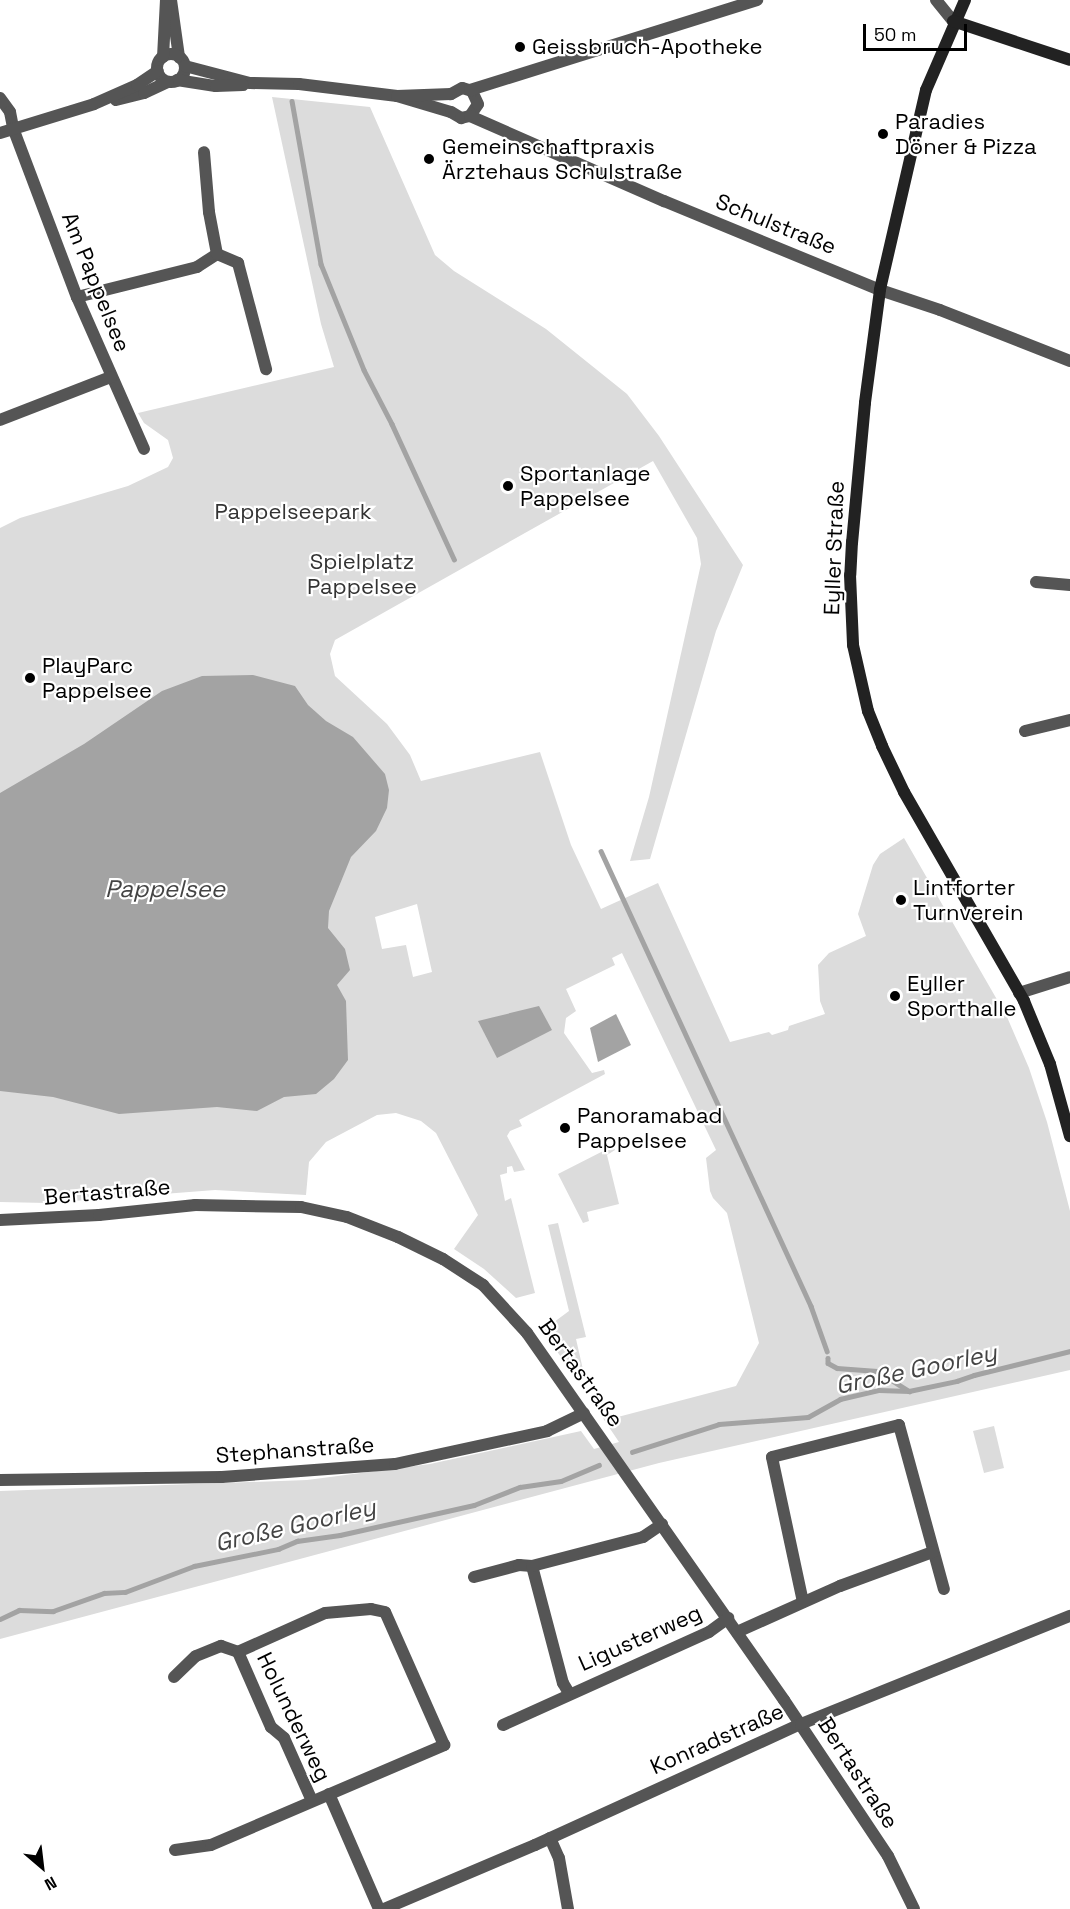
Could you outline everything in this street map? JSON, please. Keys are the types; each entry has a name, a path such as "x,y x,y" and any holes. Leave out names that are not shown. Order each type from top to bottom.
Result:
{"main road":[{"name":"Eyller Straße","path":"965,0 953,21 924,96 880,290 865,403 852,542 850,575 853,645 868,711 882,746 904,792 1019,993 1050,1064 1070,1136"},
{"path":"953,21 1070,60"}],"street":[{"path":"168,0 163,57 159,62 158,71 162,78 173,81"},
{"path":"0,133 94,104 144,93 182,77 182,62 168,0"},
{"name":"Schulstraße","path":"173,81 216,86 250,83 299,84 397,96 451,94 462,88 470,90 758,0"},
{"path":"936,0 953,21"},
{"path":"163,57 170,55 182,62"},
{"name":"Schulstraße","path":"182,62 250,83"},
{"path":"94,104 137,85 158,71"},
{"path":"470,90 475,94 478,104 470,116"},
{"path":"451,94 448,105 451,112"},
{"name":"Schulstraße","path":"397,96 451,112 461,118 470,116 664,201 880,290 940,310 1070,361"},
{"name":"Am Pappelsee","path":"0,98 10,112 13,128 77,297 144,449"},
{"path":"204,152 209,212 217,254"},
{"path":"77,297 197,267 217,254"},
{"path":"217,254 238,263 266,369"},
{"path":"0,420 111,377"},
{"path":"1036,582 1070,585"},
{"path":"1025,731 1070,720"},
{"path":"1019,993 1070,977"},
{"name":"Bertastraße","path":"0,1220 99,1215 195,1205 301,1207 348,1217 398,1237 443,1259 483,1285 521,1325 728,1618 888,1856 914,1909"},
{"name":"Stephanstraße","path":"0,1480 222,1477 395,1464 547,1431 584,1413"},
{"path":"803,1602 772,1457 900,1425 944,1589"},
{"path":"474,1577 519,1565 532,1566 643,1537 662,1524"},
{"path":"737,1632 840,1586 933,1552"},
{"name":"Ligusterweg","path":"532,1566 563,1683 568,1693"},
{"name":"Holunderweg","path":"174,1677 196,1656 221,1646 238,1652 325,1613 371,1609 385,1612 444,1745 211,1845 175,1850"},
{"name":"Konradstraße","path":"384,1909 550,1838 801,1724 1070,1616"},
{"name":"Ligusterweg","path":"503,1725 568,1693 709,1632 728,1618"},
{"name":"Holunderweg","path":"238,1652 271,1727 284,1738 312,1801"},
{"name":"Holunderweg","path":"329,1794 379,1909"},
{"path":"550,1838 559,1858 568,1909"}],"green space":[{"path":"272,97 370,107 435,255 454,271 546,329 627,394 659,436 743,565 716,631 650,859 630,861 649,797 701,564 697,538 653,461 335,640 330,654 335,676 387,724 410,755 421,781 540,752 571,845 601,909 658,883 730,1042 769,1032 772,1035 788,1030 789,1026 825,1014 820,1001 818,965 829,953 866,936 858,914 873,865 880,854 904,838 1007,1017 1029,1068 1047,1122 1070,1211 1070,1370 659,1463 0,1639 0,1491 307,1480 430,1464 581,1431 594,1449 619,1442 592,1402 594,1395 597,1394 614,1418 736,1386 759,1343 727,1213 713,1198 710,1191 706,1158 716,1150 622,953 612,958 615,965 566,989 576,1011 566,1018 564,1033 592,1073 604,1070 605,1074 519,1120 522,1126 510,1131 507,1136 525,1170 514,1172 512,1166 507,1167 507,1173 500,1175 505,1201 511,1198 535,1293 516,1298 484,1269 454,1249 478,1215 436,1133 421,1121 396,1113 377,1115 326,1142 309,1162 306,1195 215,1190 47,1203 0,1202 0,528 20,518 128,486 168,467 173,458 168,440 144,423 138,413 334,367 321,324","holes":["417,904 432,972 413,977 406,945 382,949 375,917"]},
{"path":"613,1146 615,1150 607,1155 619,1204 587,1212 589,1221 583,1223 558,1174"},
{"path":"558,1223 586,1337 576,1339 584,1374 575,1376 542,1331 569,1311 548,1225"},
{"path":"994,1426 1004,1468 984,1473 973,1431"}],"water":[{"name":"Pappelsee","path":"253,675 295,686 308,705 326,721 353,737 385,774 389,790 387,808 376,831 351,857 329,911 328,928 345,949 350,970 337,985 346,1001 348,1060 334,1079 316,1094 284,1097 257,1111 217,1107 119,1114 53,1097 0,1091 0,793 84,744 162,691 202,676"},
{"path":"539,1006 552,1030 497,1058 478,1021"},
{"path":"616,1014 631,1045 598,1062 590,1028"}],"waterway":[{"path":"292,101 321,264 364,370 392,424 454,559"},
{"path":"601,851 811,1306 827,1351"},
{"name":"Große Goorley","path":"632,1452 719,1424 808,1417 840,1399 879,1390 909,1391 957,1381 1070,1351"},
{"path":"828,1358 828,1363 837,1368 877,1371 909,1391"},
{"name":"Große Goorley","path":"0,1619 19,1610 53,1611 104,1593 125,1592 194,1566 278,1549 297,1541 340,1535 474,1505 520,1487 561,1481 599,1465"}],"place":[{"name":"Geissbruch-Apotheke","path":"520,47"},
{"name":"Paradies Döner & Pizza","path":"883,134"},
{"name":"Gemeinschaftpraxis Ärztehaus Schulstraße","path":"429,159"},
{"name":"Sportanlage Pappelsee","path":"508,486"},
{"name":"PlayParc Pappelsee","path":"30,678"},
{"name":"Lintforter Turnverein","path":"901,900"},
{"name":"Eyller Sporthalle","path":"895,996"},
{"name":"Panoramabad Pappelsee","path":"565,1128"}],"park label":[{"name":"Pappelseepark","path":"293,512"},
{"name":"Spielplatz Pappelsee","path":"362,574"}]}
